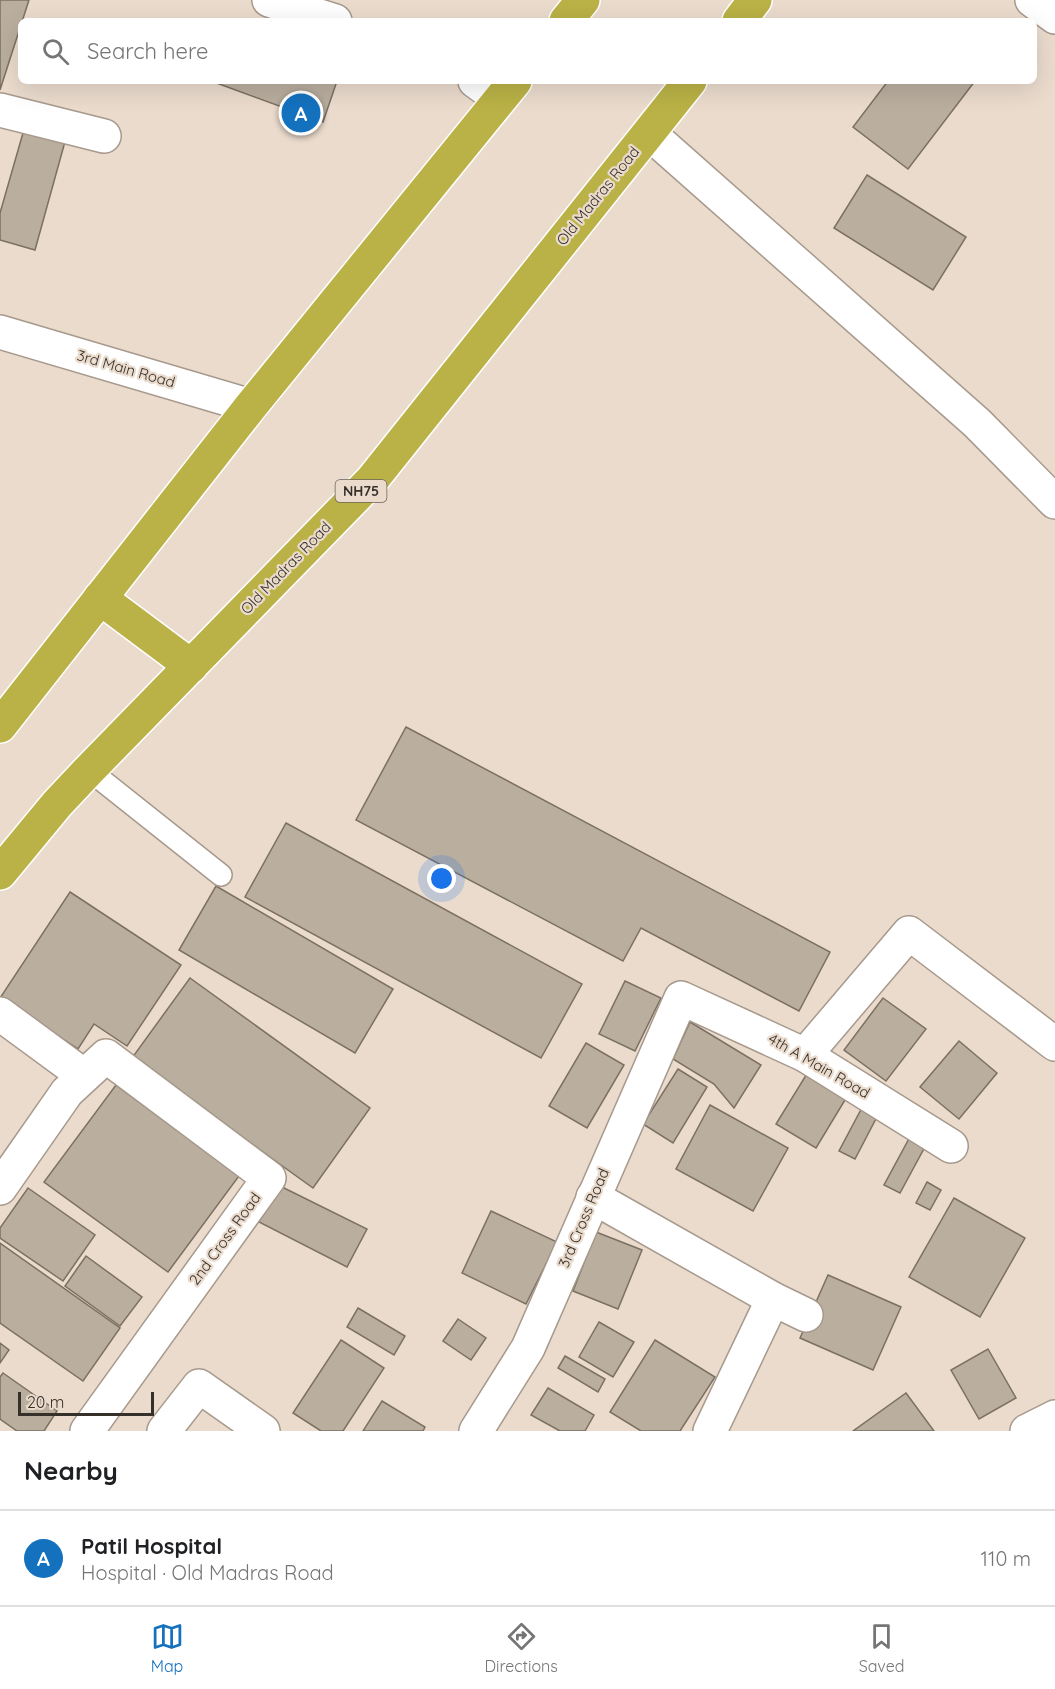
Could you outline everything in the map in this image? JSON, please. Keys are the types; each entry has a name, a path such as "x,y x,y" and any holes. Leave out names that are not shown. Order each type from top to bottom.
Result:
{"highway":[{"path":"569,18 584,0"},
{"path":"741,18 755,0"},
{"name":"Old Madras Road","path":"0,873 88,770 372,480 688,84"},
{"path":"0,726 497,87"},
{"path":"100,598 191,666"}],"street":[{"path":"269,0 326,18"},
{"path":"1032,0 1055,17"},
{"path":"0,110 104,136"},
{"path":"649,133 976,423 1055,502"},
{"name":"3rd Main Road","path":"0,332 251,406"},
{"path":"805,1055 909,933 1055,1044"},
{"name":"4th A Main Road","path":"681,998 805,1055 951,1146"},
{"name":"3rd Cross Road","path":"476,1431 528,1348 681,998"},
{"path":"0,1014 83,1075 67,1092 0,1188"},
{"name":"2nd Cross Road","path":"83,1075 105,1056 269,1178 87,1431"},
{"path":"593,1197 773,1299 807,1315"},
{"path":"710,1431 773,1299"},
{"path":"164,1431 199,1386 263,1431"},
{"path":"1027,1431 1055,1417"}],"lane":[{"path":"88,770 221,875"}],"building":[{"path":"0,0 29,0 23,18 18,18 18,34 0,90"},
{"path":"219,84 336,84 323,122"},
{"path":"886,84 973,84 908,169 853,127"},
{"path":"25,126 66,138 35,250 0,240 0,213"},
{"path":"867,175 966,237 933,290 834,228"},
{"path":"406,727 830,952 799,1011 641,928 623,961 356,820"},
{"path":"286,823 582,984 541,1058 245,897"},
{"path":"216,886 393,989 355,1053 179,950"},
{"path":"70,892 181,965 127,1046 94,1024 78,1049 0,998"},
{"path":"190,978 370,1108 313,1188 132,1058"},
{"path":"625,981 661,998 635,1051 599,1034"},
{"path":"883,998 926,1029 886,1081 844,1050"},
{"path":"690,1022 761,1065 734,1108 714,1084 673,1059"},
{"path":"959,1041 997,1073 959,1119 920,1087"},
{"path":"586,1043 624,1065 587,1128 549,1106"},
{"path":"678,1069 707,1087 673,1143 643,1124"},
{"path":"808,1072 848,1095 816,1148 776,1124"},
{"path":"116,1085 239,1176 168,1272 44,1182"},
{"path":"865,1102 880,1111 855,1159 839,1151"},
{"path":"710,1105 788,1148 753,1211 676,1169"},
{"path":"911,1135 927,1143 900,1193 884,1185"},
{"path":"927,1182 941,1190 930,1210 916,1203"},
{"path":"278,1185 367,1229 347,1267 259,1222"},
{"path":"28,1188 95,1235 63,1281 0,1238 0,1228"},
{"path":"954,1198 1025,1238 980,1317 909,1277"},
{"path":"491,1211 557,1242 526,1304 462,1273"},
{"path":"596,1232 642,1250 618,1309 573,1291"},
{"path":"0,1243 120,1328 83,1381 0,1323"},
{"path":"86,1256 142,1297 120,1326 65,1286"},
{"path":"828,1275 901,1307 873,1370 800,1338"},
{"path":"358,1308 405,1336 394,1355 347,1327"},
{"path":"458,1319 486,1338 471,1360 443,1341"},
{"path":"599,1322 634,1342 613,1377 579,1357"},
{"path":"341,1340 384,1368 343,1431 321,1431 293,1413"},
{"path":"655,1340 715,1377 680,1431 641,1431 610,1412"},
{"path":"0,1343 9,1350 0,1363"},
{"path":"988,1349 1016,1398 979,1419 951,1370"},
{"path":"565,1356 605,1379 598,1392 558,1368"},
{"path":"3,1373 57,1411 44,1431 17,1431 0,1419 0,1377"},
{"path":"548,1388 594,1415 585,1431 560,1431 531,1415"},
{"path":"906,1393 934,1431 853,1431"},
{"path":"382,1401 425,1427 423,1431 363,1431"}],"place":[{"name":"Patil Hospital","path":"301,113"}]}
